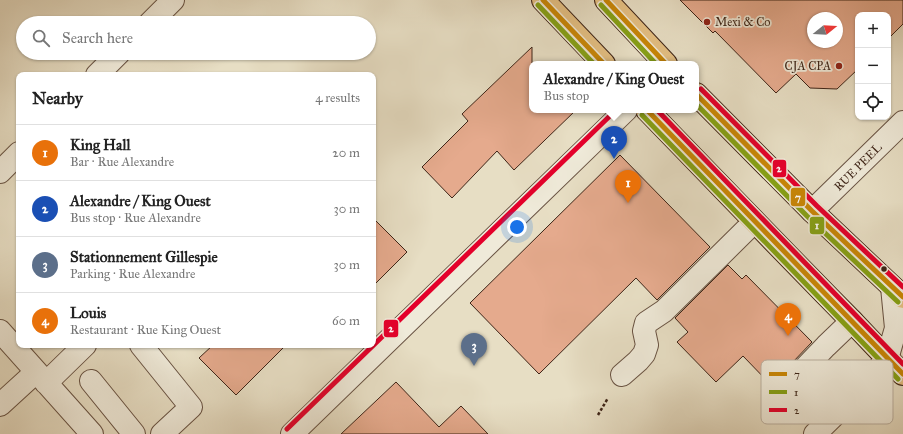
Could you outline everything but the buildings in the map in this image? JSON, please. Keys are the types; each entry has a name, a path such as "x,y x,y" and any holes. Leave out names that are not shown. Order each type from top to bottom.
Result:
{"main road":[{"path":"543,0 601,61"},
{"path":"606,0 663,61"},
{"path":"699,97 812,211 898,292"},
{"path":"650,113 887,359"},
{"path":"893,365 903,374"}],"street":[{"path":"157,16 173,0"},
{"path":"100,72 112,60"},
{"path":"292,434 623,113"},
{"name":"RUE PEEL","path":"812,211 903,122"},
{"path":"0,172 16,156"},
{"path":"622,375 644,354 647,345 644,331 646,323 664,311 754,222"},
{"path":"887,359 896,328 898,292"},
{"path":"812,360 852,321"},
{"path":"0,331 92,434"},
{"path":"0,405 41,378 80,348"},
{"path":"143,348 191,407 162,434"},
{"path":"91,381 134,434"},
{"path":"815,434 825,424"}],"transit line":[{"name":"7","path":"543,0 601,61"},
{"name":"7","path":"606,0 663,61"},
{"name":"1","path":"538,5 591,61"},
{"name":"1","path":"601,5 653,61"},
{"name":"2","path":"701,89 817,206 903,287"},
{"name":"7","path":"699,97 812,211 903,297"},
{"name":"1","path":"699,107 807,216 898,302"},
{"name":"2","path":"376,343 613,113"},
{"name":"7","path":"650,113 889,360"},
{"name":"2","path":"660,113 903,364"},
{"name":"1","path":"642,115 880,360"},
{"name":"2","path":"287,429 371,348"},
{"name":"7","path":"893,364 903,374"},
{"name":"1","path":"893,374 898,379"}],"place":[{"name":"Mexi & Co","path":"707,22"},
{"name":"CJA CPA","path":"839,66"},
{"name":"Alexandre / King Ouest","path":"614,159"},
{"name":"King Hall","path":"628,203"},
{"name":"Louis","path":"788,336"},
{"name":"Stationnement Gillespie","path":"474,366"}]}
